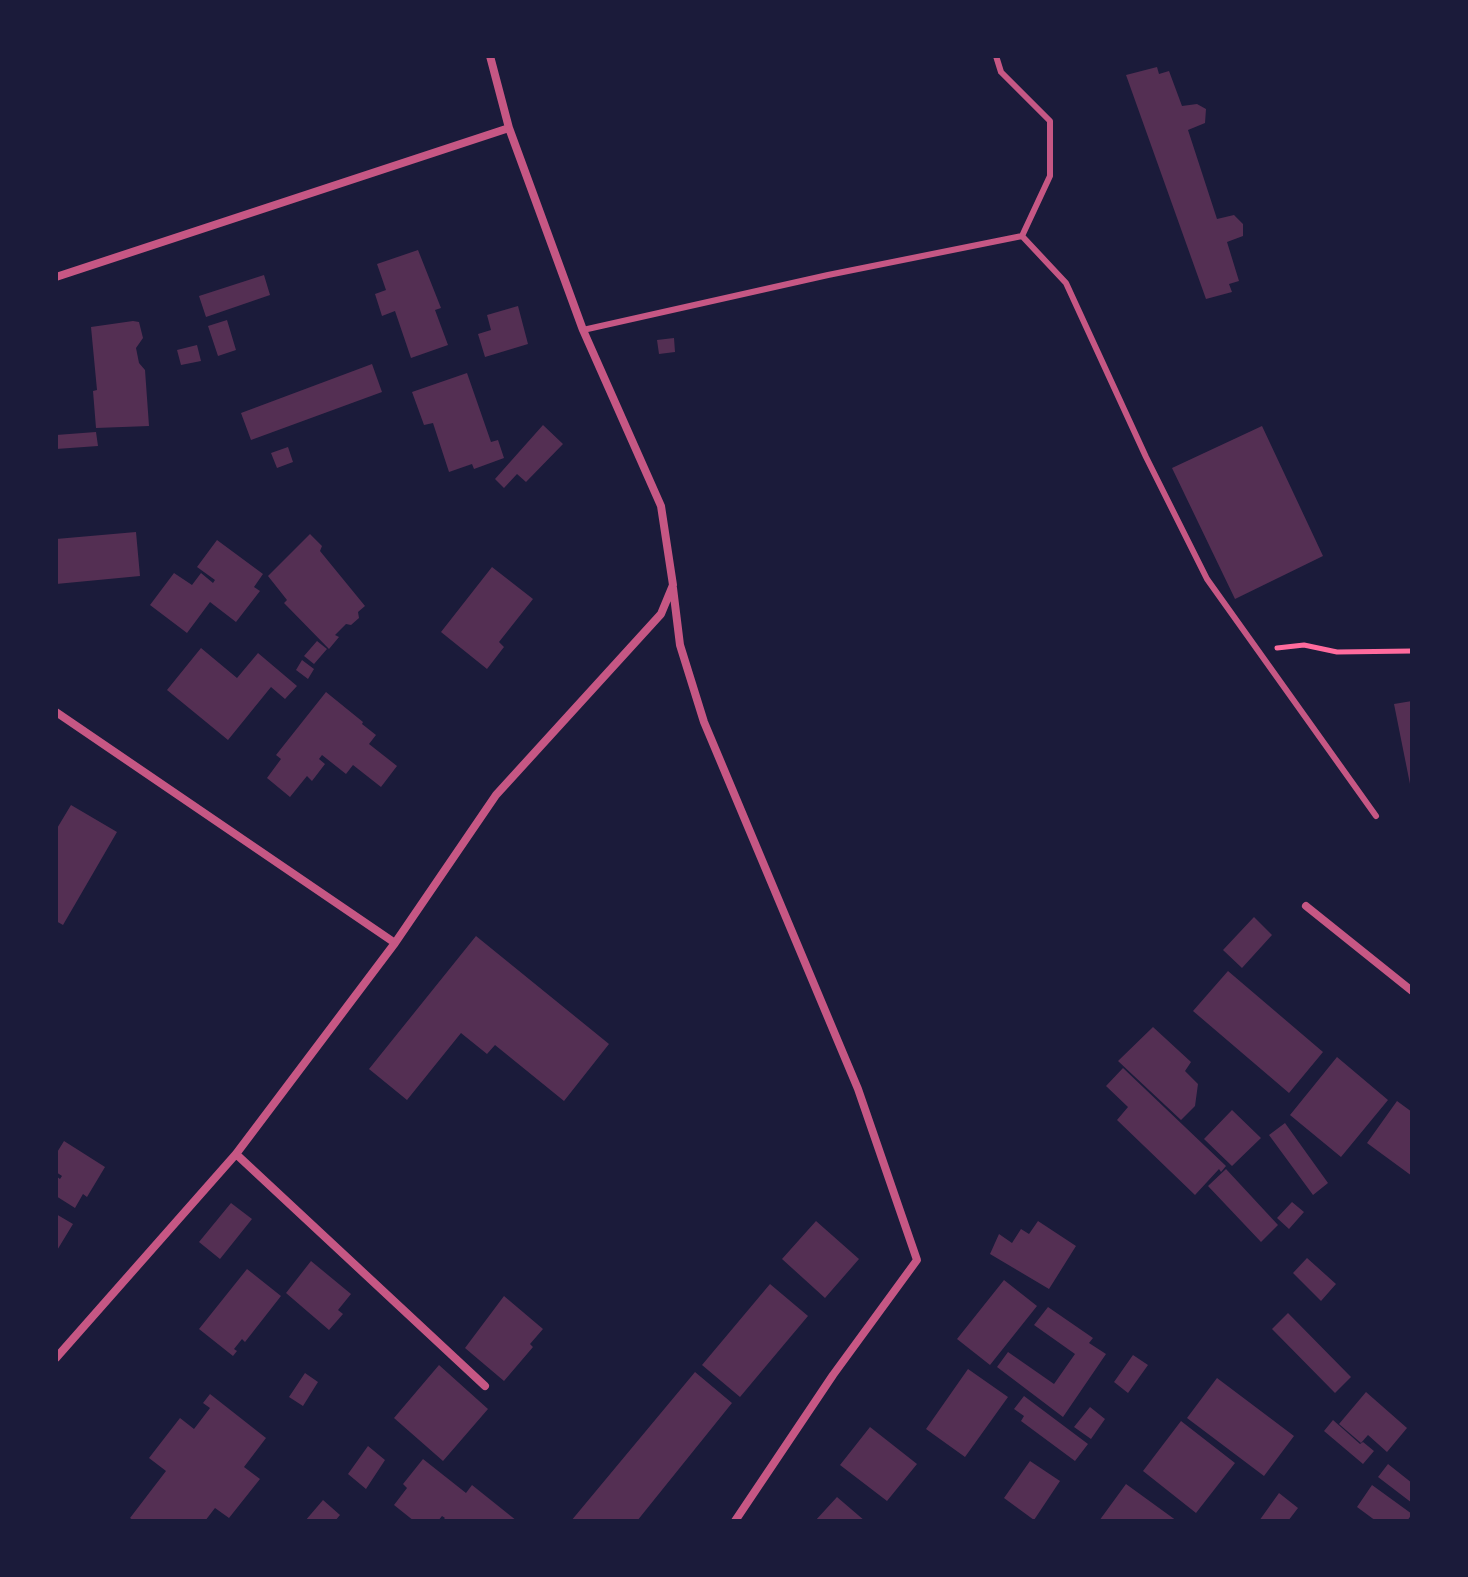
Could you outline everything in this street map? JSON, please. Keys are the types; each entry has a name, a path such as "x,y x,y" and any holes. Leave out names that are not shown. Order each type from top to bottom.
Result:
{"street":[{"path":"490,56 509,128 583,330 661,506 680,645 704,722 858,1089 917,1260 833,1375 735,1521"},
{"path":"56,277 509,128"},
{"path":"56,1358 236,1154 395,943 496,795 661,614 673,585"},
{"path":"56,712 395,943"},
{"path":"1306,906 1412,991"},
{"path":"236,1154 485,1386"}],"lane":[{"path":"996,56 1001,72 1050,121 1050,176 1022,236"},
{"path":"583,330 828,275 1022,236"},
{"path":"1022,236 1066,283 1146,457 1207,579 1376,816"}],"path":[{"path":"1256,650 1304,645 1337,652 1412,651"}],"building":[{"path":"1157,67 1159,74 1169,71 1182,106 1197,104 1206,109 1205,123 1188,130 1217,219 1234,215 1243,224 1243,236 1227,242 1239,281 1229,284 1232,292 1206,299 1126,75"},
{"path":"418,250 441,308 435,310 448,345 411,358 395,311 382,316 375,294 386,290 377,264"},
{"path":"264,275 270,295 206,317 199,296"},
{"path":"518,306 528,344 485,357 478,334 491,330 487,315"},
{"path":"227,320 236,350 218,356 208,326"},
{"path":"139,322 143,338 136,348 139,363 145,370 149,426 96,428 93,391 97,390 91,327"},
{"path":"674,338 675,352 659,354 657,340"},
{"path":"197,345 201,361 181,365 177,350"},
{"path":"372,364 382,392 251,440 241,413"},
{"path":"467,373 491,442 498,440 504,458 474,469 472,464 449,472 433,423 424,425 412,392"},
{"path":"543,425 563,444 526,482 517,474 504,488 495,479"},
{"path":"1262,426 1323,556 1235,599 1172,468"},
{"path":"96,432 98,446 56,449 56,435"},
{"path":"288,447 293,462 277,468 271,453"},
{"path":"136,532 140,576 56,584 56,539"},
{"path":"310,534 365,606 358,612 359,618 351,625 346,624 335,635 339,637 329,649 284,603 287,600 268,576"},
{"path":"217,540 263,574 254,587 260,591 236,622 210,602 187,633 150,605 174,573 192,585 201,573 213,583 215,580 197,567"},
{"path":"492,567 533,599 499,642 504,647 487,669 441,632"},
{"path":"317,641 327,649 314,664 304,656"},
{"path":"201,648 237,678 258,653 297,686 285,699 271,687 228,740 167,690"},
{"path":"302,660 314,669 308,679 296,670"},
{"path":"326,692 376,735 369,744 397,766 381,787 353,765 346,774 322,755 319,759 325,764 312,781 307,776 290,797 267,778 281,759 276,755"},
{"path":"1412,701 1412,789 1411,789 1394,704"},
{"path":"71,805 117,832 63,925 56,921 56,830"},
{"path":"1254,917 1272,935 1242,968 1223,950"},
{"path":"476,936 609,1044 564,1101 495,1045 487,1054 461,1033 407,1100 369,1069"},
{"path":"1228,971 1323,1052 1289,1093 1193,1011"},
{"path":"1153,1027 1191,1062 1185,1071 1198,1084 1195,1106 1181,1120 1118,1061"},
{"path":"1337,1057 1388,1100 1341,1157 1290,1115"},
{"path":"1123,1068 1226,1166 1221,1172 1219,1169 1195,1195 1117,1120 1128,1107 1106,1086"},
{"path":"1397,1101 1412,1112 1412,1176 1367,1143"},
{"path":"1232,1110 1261,1138 1232,1166 1204,1139"},
{"path":"1285,1123 1328,1183 1313,1195 1269,1135"},
{"path":"64,1141 105,1167 87,1197 83,1194 75,1208 56,1196 56,1176 60,1179 62,1176 56,1172 56,1154"},
{"path":"1226,1169 1278,1225 1261,1242 1208,1186"},
{"path":"1292,1202 1304,1212 1289,1229 1277,1218"},
{"path":"231,1203 252,1219 220,1259 199,1242"},
{"path":"56,1214 73,1224 56,1252"},
{"path":"816,1221 859,1259 825,1298 782,1259"},
{"path":"1038,1221 1076,1246 1049,1289 990,1254 999,1234 1012,1243 1021,1229 1029,1234"},
{"path":"1307,1258 1336,1284 1321,1301 1293,1273"},
{"path":"311,1261 351,1294 338,1310 343,1314 329,1330 286,1293"},
{"path":"247,1269 281,1296 245,1342 242,1339 234,1349 237,1351 233,1356 199,1329"},
{"path":"1004,1280 1037,1306 990,1365 957,1339"},
{"path":"770,1284 808,1316 740,1397 702,1365"},
{"path":"504,1296 543,1329 530,1344 533,1347 504,1381 465,1348"},
{"path":"1048,1307 1093,1338 1089,1343 1106,1354 1063,1417 997,1367 1008,1352 1054,1384 1075,1354 1034,1325"},
{"path":"1288,1313 1351,1377 1335,1393 1272,1329"},
{"path":"1133,1355 1148,1365 1128,1393 1114,1382"},
{"path":"439,1365 488,1409 443,1461 394,1418"},
{"path":"968,1369 1008,1397 965,1457 926,1429"},
{"path":"695,1372 732,1403 637,1521 571,1521"},
{"path":"305,1373 318,1382 303,1406 289,1397"},
{"path":"1217,1378 1294,1436 1264,1476 1187,1418"},
{"path":"1366,1392 1407,1428 1387,1452 1368,1435 1361,1443 1339,1424"},
{"path":"210,1394 266,1438 244,1467 260,1479 229,1518 215,1508 205,1521 134,1521 130,1518 166,1471 149,1458 180,1418 194,1429 210,1408 203,1403"},
{"path":"1024,1396 1088,1444 1075,1461 1021,1421 1024,1416 1014,1409"},
{"path":"1090,1407 1105,1419 1091,1439 1074,1427"},
{"path":"1333,1420 1360,1444 1363,1442 1374,1451 1363,1464 1324,1431"},
{"path":"1181,1421 1235,1463 1196,1513 1143,1471"},
{"path":"870,1427 917,1464 887,1501 840,1465"},
{"path":"368,1446 385,1460 366,1489 348,1474"},
{"path":"423,1459 466,1493 472,1485 517,1521 442,1521 445,1518 442,1516 438,1521 414,1521 394,1505 407,1488 403,1484"},
{"path":"1030,1461 1060,1481 1034,1520 1004,1498"},
{"path":"1388,1464 1412,1483 1412,1503 1378,1477"},
{"path":"1126,1484 1177,1521 1099,1521"},
{"path":"1372,1485 1412,1514 1407,1521 1376,1521 1357,1507"},
{"path":"1279,1493 1298,1508 1288,1521 1259,1521"},
{"path":"837,1497 865,1521 815,1521"},
{"path":"323,1500 340,1515 335,1521 305,1521"}]}
